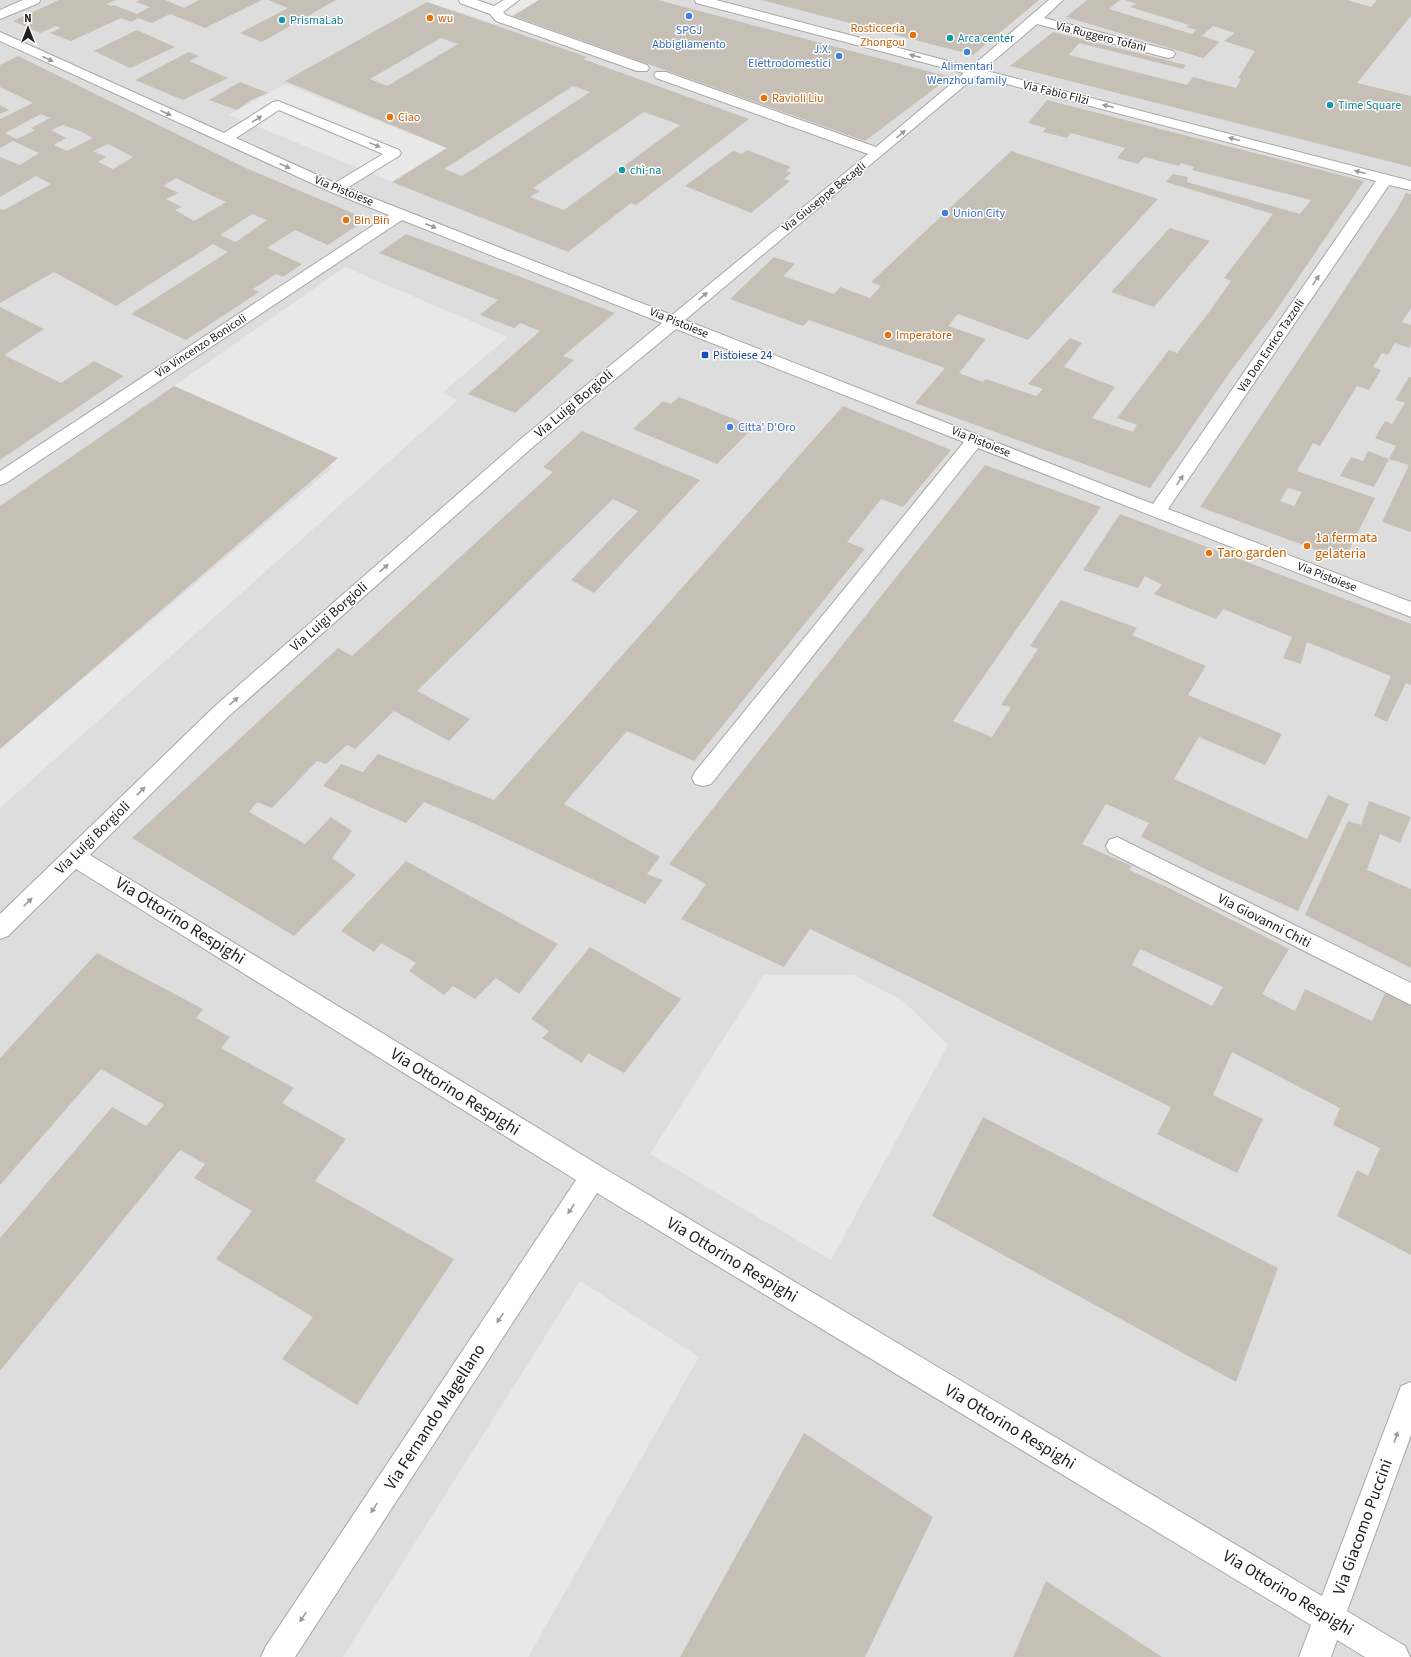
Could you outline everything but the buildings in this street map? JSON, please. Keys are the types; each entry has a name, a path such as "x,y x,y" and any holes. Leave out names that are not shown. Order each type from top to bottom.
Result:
{"street":[{"path":"0,15 34,0"},
{"path":"464,0 495,11 501,18 642,68"},
{"path":"495,11 513,0"},
{"name":"Via Fabio Filzi","path":"701,0 1411,186"},
{"name":"Via Ruggero Tofani","path":"973,72 1057,0"},
{"name":"Via Ruggero Tofani","path":"1033,19 1168,54"},
{"name":"Via Pistoiese","path":"0,36 336,189 1157,512 1411,610"},
{"name":"Via Giuseppe Becagli","path":"673,321 878,153 973,72"},
{"path":"661,76 878,153"},
{"path":"224,139 278,105 394,153 336,189"},
{"name":"Via Don Enrico Tazzoli","path":"1157,512 1385,179"},
{"name":"Via Vincenzo Bonicoli","path":"0,479 401,214"},
{"name":"Via Luigi Borgioli","path":"0,929 222,711 528,442 673,321"},
{"path":"702,778 975,440"},
{"name":"Via Giovanni Chiti","path":"1117,846 1411,995"},
{"name":"Via Ottorino Respighi","path":"74,856 593,1176 1394,1657"},
{"name":"Via Fernando Magellano","path":"277,1657 593,1176"},
{"name":"Via Giacomo Puccini","path":"1315,1657 1411,1396"}],"shaded area":[{"path":"0,0 1411,0 1411,1657 0,1657"},
{"path":"431,0 539,0 497,24 427,2"},
{"path":"285,84 447,148 393,182 229,115"},
{"path":"345,267 508,337 442,393 458,400 0,808 0,749 333,467 167,391"},
{"path":"764,975 854,975 903,1001 948,1045 831,1260 650,1154"},
{"path":"580,1281 699,1357 528,1657 343,1657"}],"place":[{"name":"SPGJ Abbigliamento","path":"689,16"},
{"name":"wu","path":"430,18"},
{"name":"PrismaLab","path":"282,20"},
{"name":"Rosticceria Zhongou","path":"913,35"},
{"name":"Arca center","path":"950,38"},
{"name":"Alimentari Wenzhou family","path":"967,52"},
{"name":"J.X. Elettrodomestici","path":"839,56"},
{"name":"Ravioli Liu","path":"764,98"},
{"name":"Time Square","path":"1330,105"},
{"name":"Ciao","path":"390,117"},
{"name":"chì-na","path":"622,170"},
{"name":"Union City","path":"945,213"},
{"name":"Bin Bin","path":"346,220"},
{"name":"Imperatore","path":"888,335"},
{"name":"Pistoiese 24","path":"705,355"},
{"name":"Citta' D'Oro","path":"730,427"},
{"name":"1a fermata gelateria","path":"1307,546"},
{"name":"Taro garden","path":"1209,553"}]}
